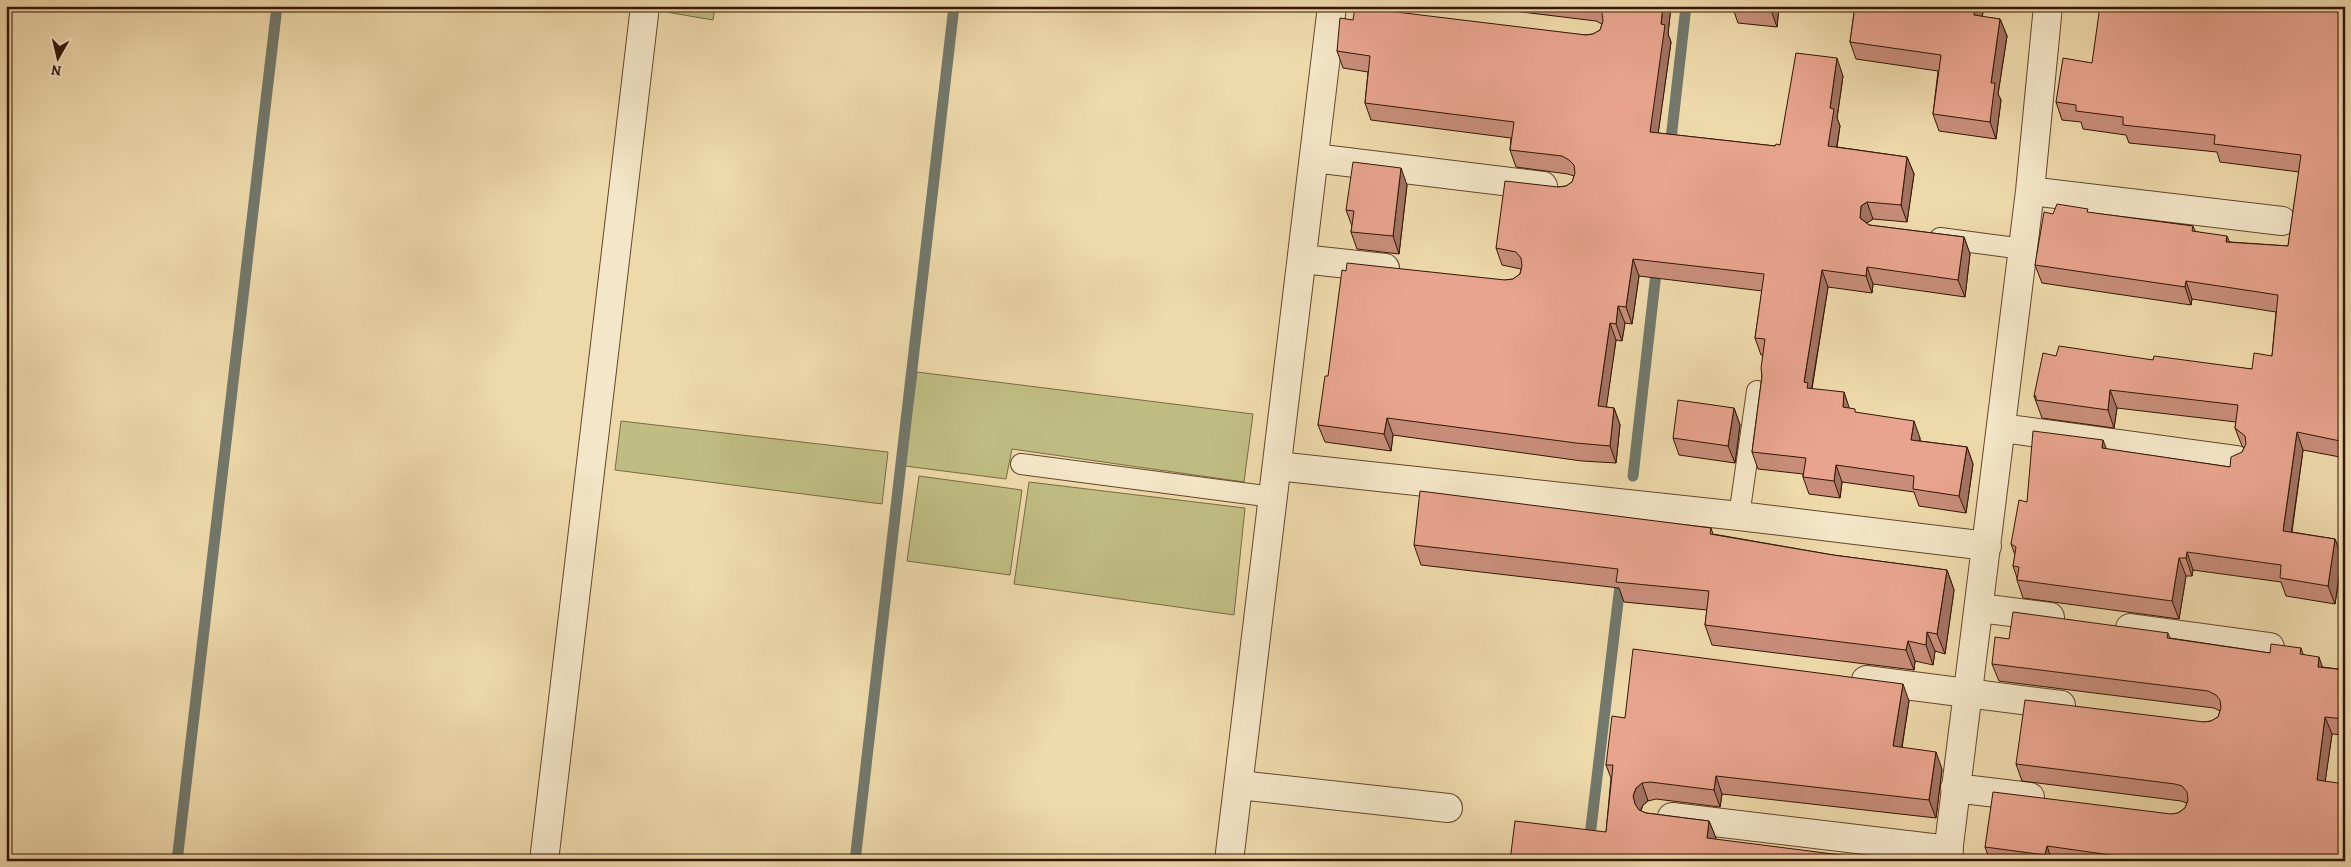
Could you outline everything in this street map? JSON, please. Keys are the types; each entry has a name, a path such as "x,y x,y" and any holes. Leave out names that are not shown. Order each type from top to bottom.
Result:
{"street":[{"path":"544,861 646,6"},
{"path":"1230,861 1332,6"},
{"path":"1655,815 1948,856 2030,191 2048,6"},
{"path":"1314,158 1566,189"},
{"path":"2030,191 2282,221"},
{"path":"1302,259 1407,271"},
{"path":"2002,428 2237,460"},
{"path":"1277,466 1739,516 1987,546"},
{"path":"1980,608 2077,621"},
{"path":"2106,625 2270,647"},
{"path":"1839,676 2085,708"},
{"path":"1238,785 1448,808"},
{"path":"1955,788 2052,800"}],"lane":[{"path":"1926,236 2023,249"},
{"path":"1739,516 1757,391"},
{"path":"1021,464 1273,496"}],"shaded area":[{"path":"667,6 715,6 713,20 666,12"},
{"path":"917,372 1253,414 1244,482 1012,449 1006,479 905,466"},
{"path":"621,421 888,452 882,504 615,470"},
{"path":"919,476 1022,490 1010,575 907,561"},
{"path":"1029,482 1245,508 1234,615 1014,584"}],"building":[{"path":"1594,6 1663,6 1661,24 1665,25 1650,132 1780,145 1796,53 1837,58 1830,108 1834,109 1828,146 1907,157 1901,205 1867,202 1861,206 1860,218 1869,225 1964,237 1958,280 1867,267 1866,276 1822,270 1804,382 1808,383 1807,388 1844,392 1843,407 1855,409 1855,412 1914,421 1911,440 1967,447 1959,496 1913,489 1914,476 1836,465 1834,481 1803,477 1806,458 1752,452 1765,339 1755,338 1764,274 1633,259 1626,307 1618,306 1616,324 1610,323 1598,406 1614,408 1610,446 1387,418 1384,434 1318,425 1325,376 1328,376 1342,270 1346,271 1347,263 1505,280 1513,279 1520,274 1521,258 1516,252 1496,248 1505,181 1558,187 1566,186 1572,182 1575,173 1574,165 1562,156 1510,150 1514,122 1365,103 1370,56 1337,51 1340,18 1353,20 1355,7 1586,35 1600,30 1603,21 1602,13"},
{"path":"1732,6 1772,6 1771,10"},
{"path":"1855,6 1975,6 1974,15 2000,19 1991,83 1995,83 1990,122 1933,114 1941,55 1850,42"},
{"path":"2100,6 2345,6 2345,442 2297,432 2283,531 2335,539 2328,586 2280,578 2281,565 2187,552 2186,558 2179,558 2172,601 2017,580 2019,567 2013,566 2016,547 2011,544 2019,500 2027,502 2033,431 2103,440 2102,448 2230,467 2231,457 2242,452 2246,444 2245,436 2235,428 2238,405 2110,390 2108,410 2036,400 2036,396 2034,396 2043,353 2056,356 2059,346 2153,360 2154,356 2252,369 2254,353 2272,356 2278,295 2186,281 2185,287 2035,265 2044,212 2053,214 2057,204 2088,209 2087,212 2193,226 2192,231 2227,236 2226,242 2288,246 2301,155 2214,144 2215,135 2123,125 2123,117 2076,111 2076,105 2056,102 2063,58 2092,63"},
{"path":"1353,162 1401,168 1393,236 1351,232 1354,211 1346,210"},
{"path":"1678,400 1734,408 1728,446 1673,438"},
{"path":"1420,491 1711,528 1710,534 1833,555 1947,570 1937,634 1927,632 1926,645 1908,641 1906,650 1705,625 1709,591 1616,582 1618,569 1414,545"},
{"path":"2013,612 2168,633 2167,638 2270,653 2271,644 2301,648 2300,654 2319,657 2318,667 2345,670 2345,719 2325,717 2317,780 2345,784 2345,861 2153,861 2047,846 2045,855 1985,847 1993,792 2171,814 2178,813 2185,808 2188,800 2187,792 2182,786 2175,784 2016,764 2025,700 2204,722 2218,717 2221,708 2220,700 2216,695 2208,691 1992,664 1995,637 2009,639"},
{"path":"1633,649 1903,684 1893,746 1936,752 1929,800 1716,776 1714,790 1650,782 1642,783 1636,788 1633,796 1639,810 1646,813 1709,821 1707,838 1888,861 1510,861 1515,821 1606,832 1613,765 1606,765 1612,716 1625,718"}],"waterway":[{"path":"177,861 277,6"},
{"path":"855,861 954,6"},
{"path":"1670,148 1686,6"},
{"path":"1633,476 1657,264"},
{"path":"1587,861 1621,577"}]}
